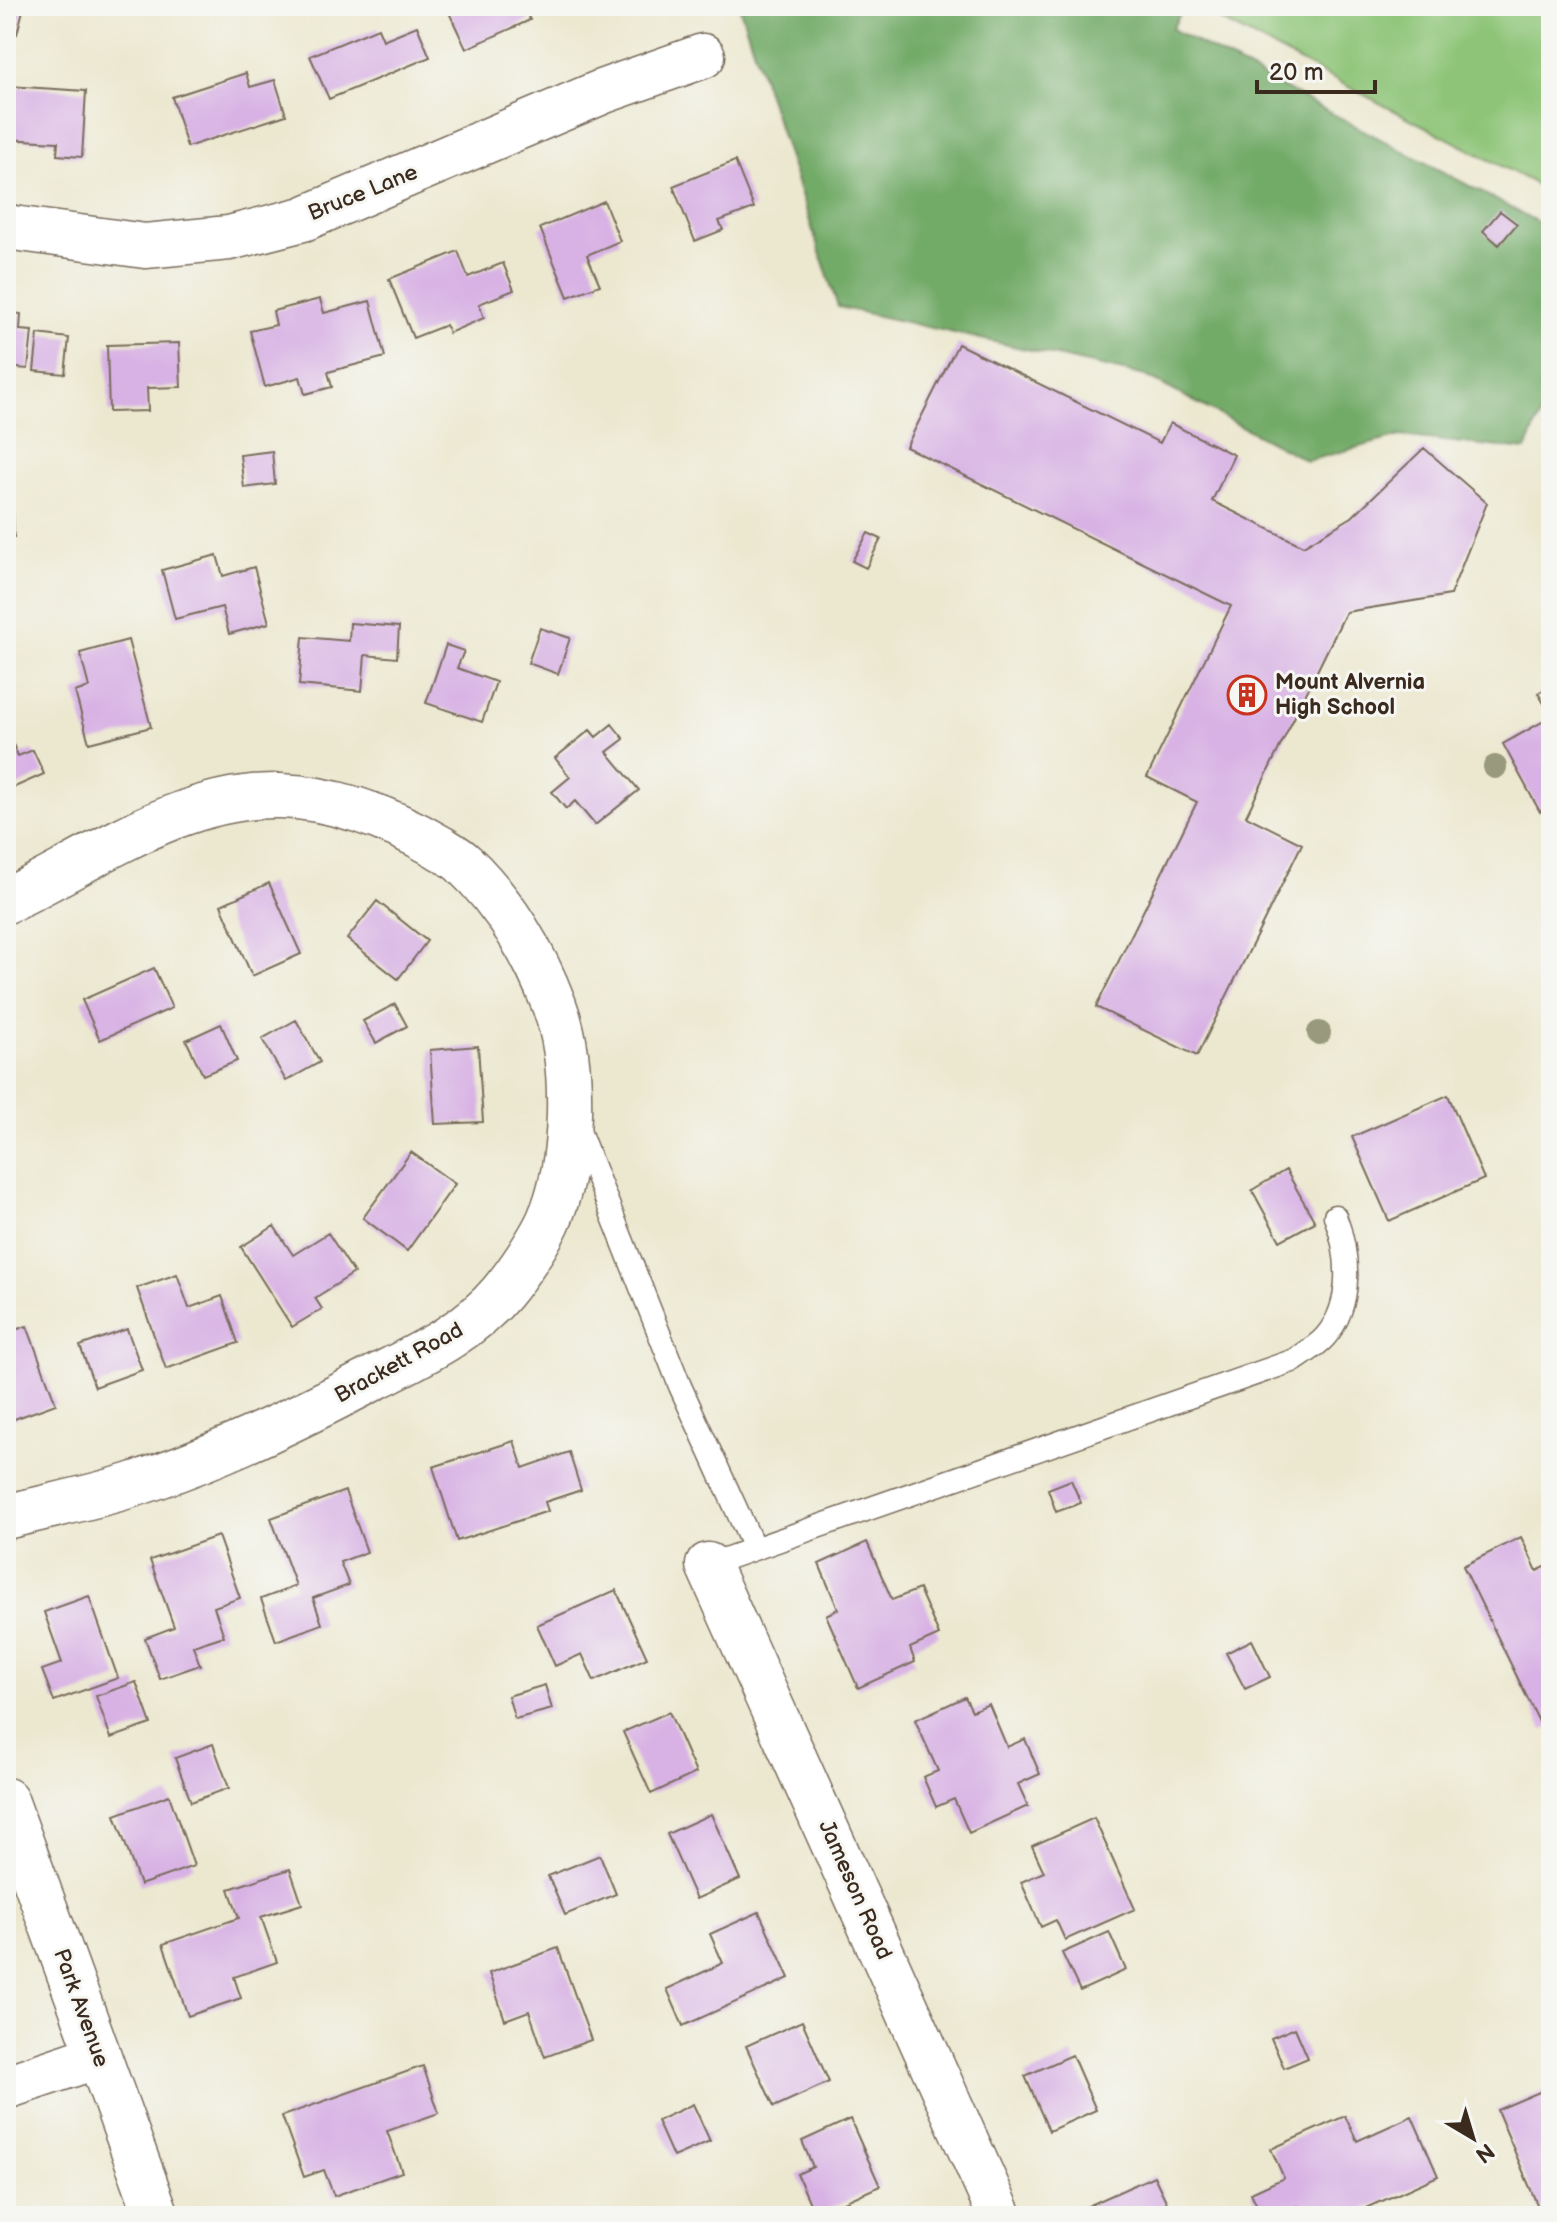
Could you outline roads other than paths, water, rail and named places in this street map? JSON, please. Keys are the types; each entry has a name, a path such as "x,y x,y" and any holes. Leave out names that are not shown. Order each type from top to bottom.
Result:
{"street":[{"name":"Bruce Lane","path":"6,227 145,246 229,238 303,219 604,91 703,56"},
{"name":"Brackett Road","path":"6,901 181,812 229,799 281,796 325,802 371,814 418,835 462,861 513,925 555,1007 565,1057 570,1111 566,1151 548,1222 502,1292 471,1322 440,1344 356,1388 235,1445 131,1485 6,1517"},
{"name":"Jameson Road","path":"708,1565 1000,2216"},
{"name":"Park Avenue","path":"6,1800 157,2216"},
{"path":"6,2087 98,2056"}],"lane":[{"path":"570,1111 680,1386 754,1548"},
{"path":"708,1565 1295,1360 1326,1336 1335,1322 1345,1289 1345,1252 1335,1216"}],"place":[{"name":"Mount Alvernia High School","path":"1247,695"}]}
